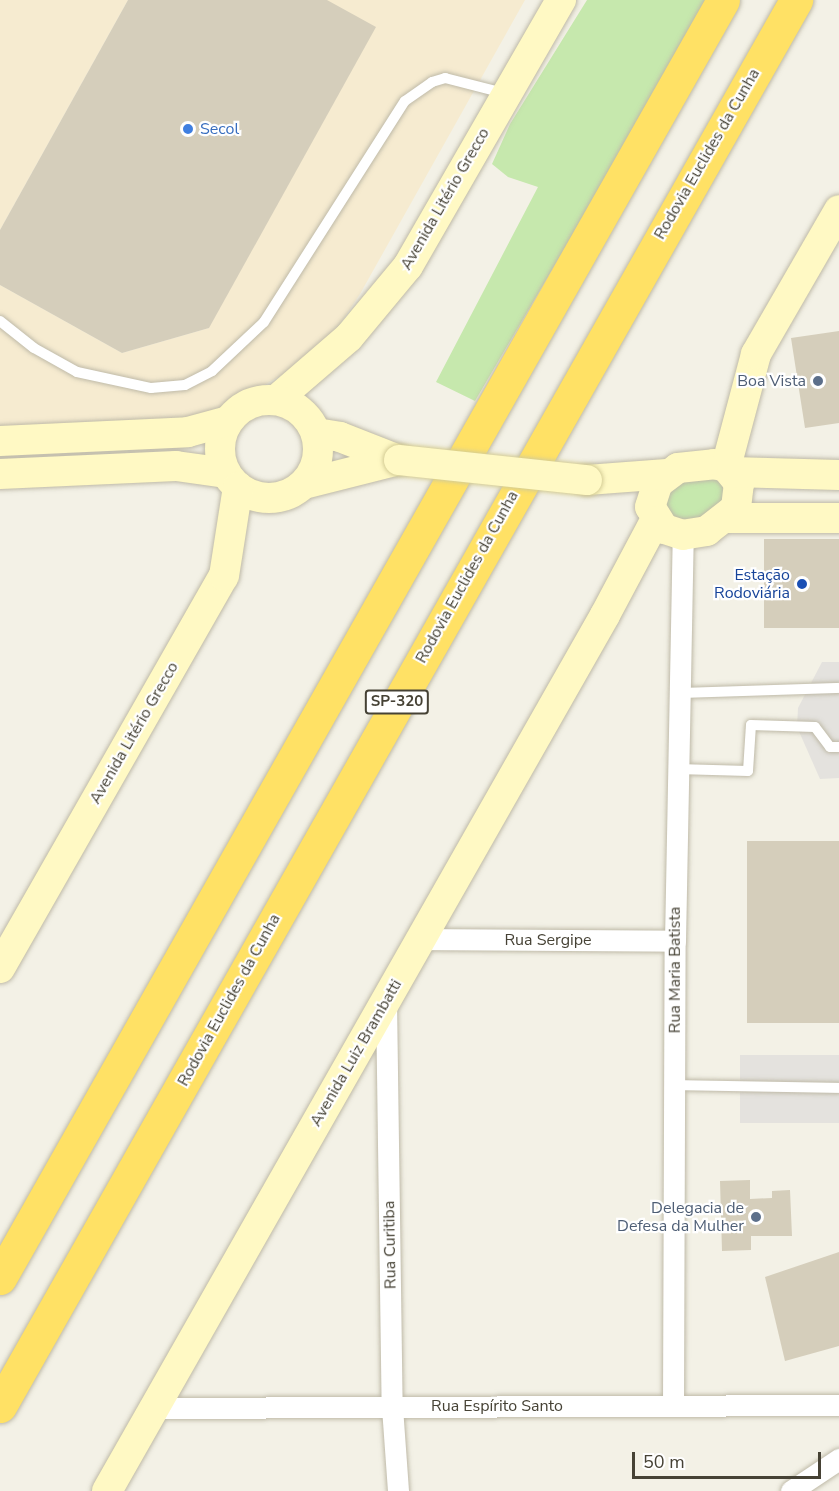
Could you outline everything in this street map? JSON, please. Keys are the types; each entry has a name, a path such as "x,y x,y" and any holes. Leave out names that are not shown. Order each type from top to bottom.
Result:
{"highway":[{"path":"0,1278 723,0"},
{"name":"Rodovia Euclides da Cunha","path":"0,1406 796,0"}],"main road":[{"name":"Avenida Litério Grecco","path":"276,400 350,337 408,266 561,0"},
{"path":"586,480 666,524 707,531 728,518 740,496 729,470 756,354 839,210"},
{"path":"0,441 188,432 228,421 241,408 258,401 276,400 293,406 306,417 315,433 316,460 304,484"},
{"path":"228,421 221,447 232,480"},
{"path":"315,433 340,437 399,460 586,480 667,474 689,465 729,470 839,476"},
{"path":"0,474 176,466 232,480 253,496 272,498 289,494 304,484 399,460"},
{"path":"666,524 658,483 667,474"},
{"name":"Avenida Litério Grecco","path":"2,962 224,576 232,480"},
{"path":"728,518 839,518"},
{"name":"Avenida Luiz Brambatti","path":"107,1491 605,615 666,524"}],"street":[{"name":"Rua Maria Batista","path":"666,524 678,693 673,1406"},
{"name":"Rua Sergipe","path":"420,939 675,941"},
{"name":"Rua Curitiba","path":"386,1000 392,1407 398,1491"},
{"name":"Rua Espírito Santo","path":"154,1408 839,1406"},
{"path":"791,1491 839,1459"}],"lane":[{"path":"0,321 34,348 77,372 151,388 186,385 212,371 264,322 405,101 432,82 445,78 507,94"},
{"path":"678,693 839,688"},
{"path":"677,769 748,771 751,725 815,727 830,747 839,747"},
{"path":"675,1084 839,1088"}],"shaded area":[{"path":"0,0 128,0 0,230"},
{"path":"327,0 525,0 360,294 334,333 294,368 213,414 185,420 0,428 0,285 122,353 209,328"},
{"path":"822,662 839,662 839,778 820,779 797,727 798,708"},
{"path":"740,1055 839,1055 839,1123 740,1123"}],"green space":[{"path":"587,0 710,0 475,401 436,382 538,187 508,177 492,164 510,124"},
{"path":"679,477 723,479 727,498 694,523 664,514 663,488"}],"building":[{"name":"Secol","path":"128,0 327,0 376,27 209,328 122,353 0,285 0,230"},
{"name":"Boa Vista","path":"839,331 839,423 805,428 791,338"},
{"name":"Estação Rodoviária","path":"764,539 839,539 839,628 764,628"},
{"path":"747,841 839,841 839,1023 747,1023"},
{"name":"Delegacia de Defesa da Mulher","path":"750,1180 750,1199 772,1198 772,1191 790,1190 792,1236 751,1236 751,1250 722,1251 720,1181"},
{"path":"839,1252 839,1346 785,1361 765,1277"}],"place":[{"name":"Secol","path":"188,129"},
{"name":"Boa Vista","path":"818,381"},
{"name":"Estação Rodoviária","path":"802,584"},
{"name":"Delegacia de Defesa da Mulher","path":"756,1217"}]}
